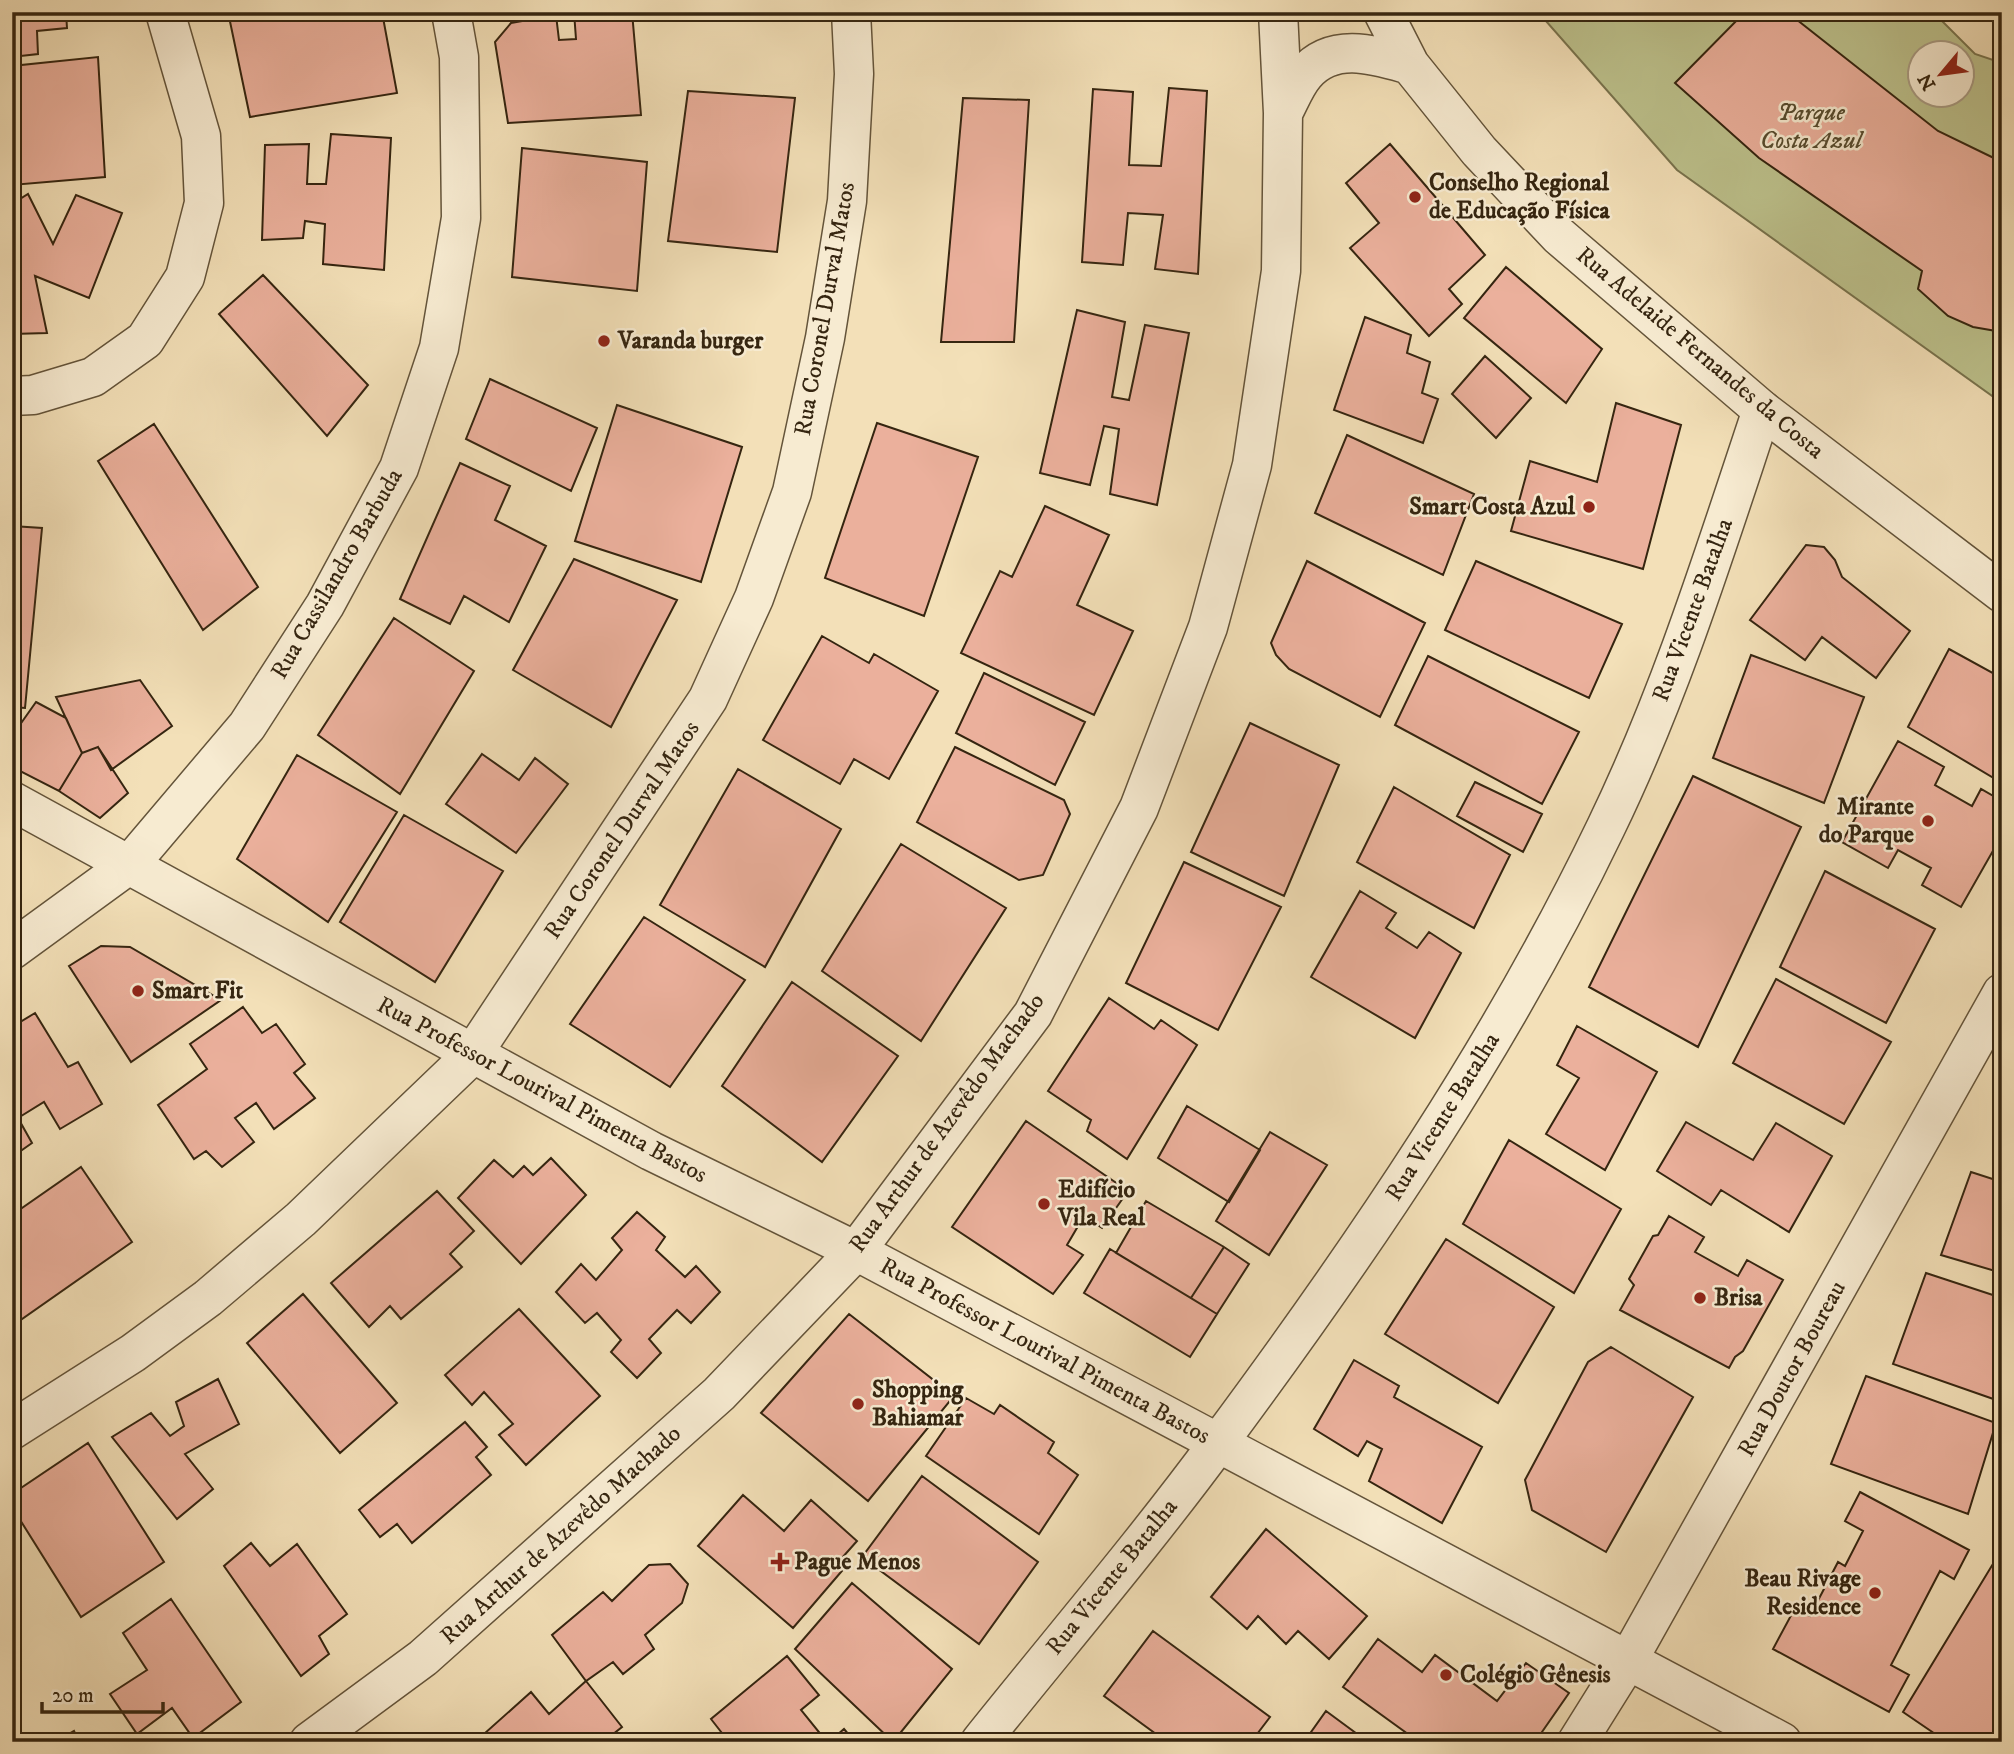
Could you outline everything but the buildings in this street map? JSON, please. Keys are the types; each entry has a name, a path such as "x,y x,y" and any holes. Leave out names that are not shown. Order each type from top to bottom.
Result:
{"street":[{"path":"12,396 33,396 93,377 145,340 185,277 204,203 201,136 165,12"},
{"name":"Rua Cassilandro Barbuda","path":"12,950 130,864 247,726 325,605 399,468 439,348 461,218 459,57 451,12"},
{"name":"Rua Coronel Durval Matos","path":"12,1430 133,1353 208,1298 301,1219 472,1055 708,699 758,586 792,492 825,338 842,228 854,74 851,12"},
{"name":"Rua Arthur de Azevêdo Machado","path":"309,1742 424,1658 719,1394 856,1251 1033,1014 1139,808 1208,627 1252,465 1281,271 1283,113 1278,12"},
{"name":"Rua Adelaide Fernandes da Costa","path":"1383,12 1410,65 1479,151 1559,236 1762,410 2002,593"},
{"path":"1283,113 1306,73 1328,56 1362,52 1410,65"},
{"name":"Rua Vicente Batalha","path":"980,1742 1218,1444 1381,1213 1496,1035 1606,828 1681,655 1762,410"},
{"name":"Rua Professor Lourival Pimenta Bastos","path":"12,802 652,1151 856,1251 1782,1742"},
{"name":"Rua Doutor Boureau","path":"1577,1742 1627,1662 2002,993"}],"green space":[{"name":"Parque Costa Azul","path":"1538,12 1933,12 1959,38 1906,38 1906,108 1976,108 1976,54 2002,63 2002,403 1677,170"}],"place":[{"name":"Conselho Regional de Educação Física","path":"1415,197"},
{"name":"Varanda burger","path":"604,341"},
{"name":"Smart Costa Azul","path":"1589,507"},
{"name":"Mirante do Parque","path":"1928,821"},
{"name":"Smart Fit","path":"138,991"},
{"name":"Edifício Vila Real","path":"1044,1204"},
{"name":"Brisa","path":"1700,1298"},
{"name":"Shopping Bahiamar","path":"858,1404"},
{"name":"Pague Menos","path":"780,1562"},
{"name":"Beau Rivage Residence","path":"1875,1593"},
{"name":"Colégio Gênesis","path":"1446,1675"}]}
